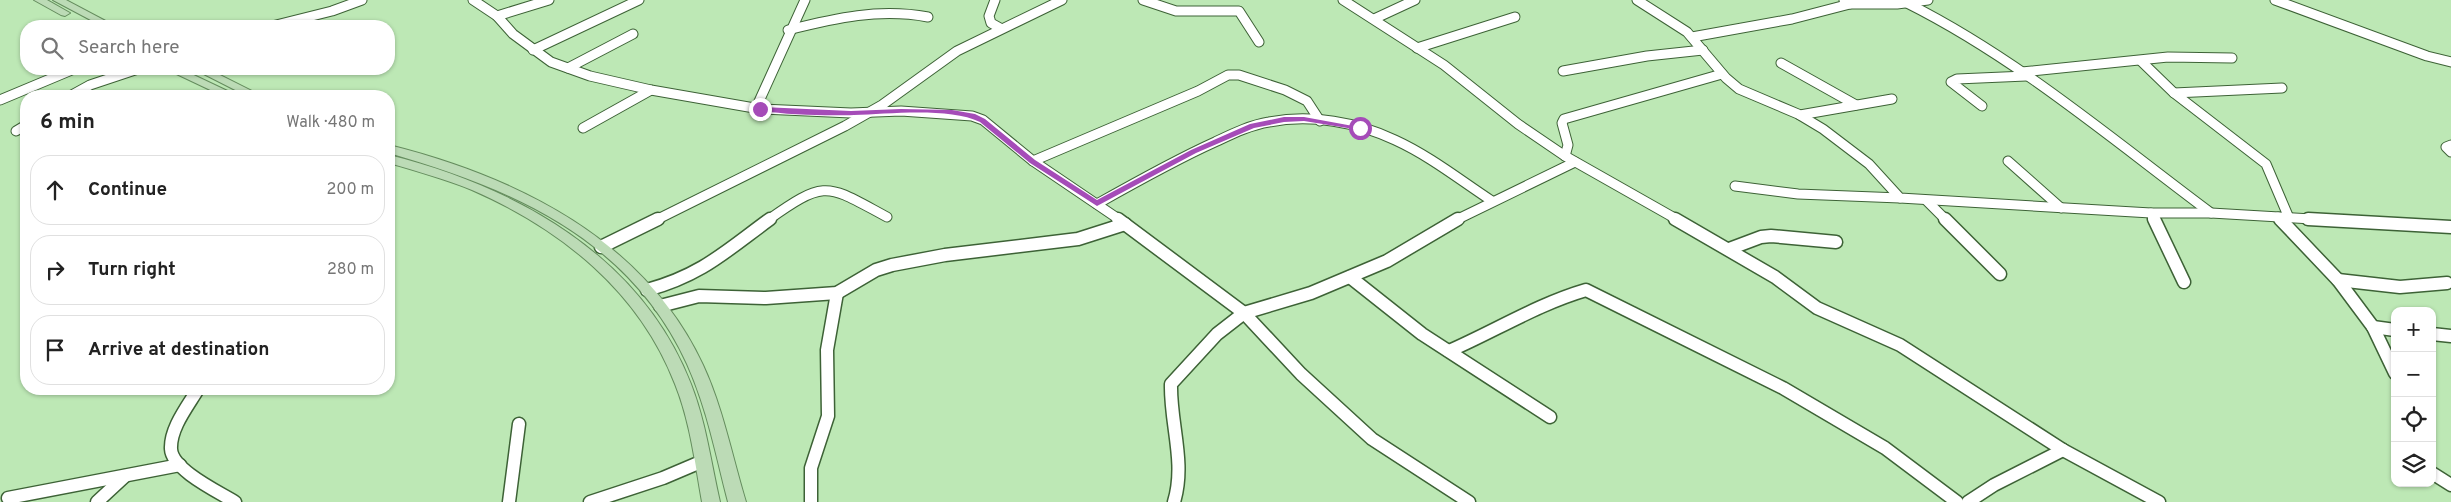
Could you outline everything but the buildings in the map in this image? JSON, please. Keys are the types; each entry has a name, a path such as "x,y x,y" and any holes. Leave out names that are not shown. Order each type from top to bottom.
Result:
{"main road":[{"path":"39,0 86,20"},
{"path":"58,0 90,20"},
{"path":"185,75 219,90"},
{"path":"212,75 243,90"},
{"path":"395,151 484,179 532,201 568,220 632,274 660,306 686,347 702,383 737,502"},
{"path":"395,161 459,181 516,206 552,226 590,254 643,309 660,333 684,385 711,502"}],"street":[{"path":"296,20 362,0"},
{"path":"473,0 497,16 513,34 551,62 590,76 651,90 756,108 851,113 952,112 982,120 1032,161 1125,224 1244,313 1301,374 1372,439 1468,502"},
{"path":"497,16 549,0"},
{"path":"533,50 639,0"},
{"path":"756,108 788,30 805,0"},
{"path":"995,0 988,16 992,23 1000,28"},
{"path":"601,247 870,112 957,51 1000,28 1062,0"},
{"path":"1143,0 1176,12 1239,11 1259,42"},
{"path":"1343,0 1444,65 1518,124 1570,159 1729,249 1774,277 1817,308 1900,345 2063,450 2159,502"},
{"path":"1374,19 1415,0"},
{"path":"1637,0 1677,24 1692,37 1722,74 1751,96 1800,115 1865,161 1895,190 1900,198"},
{"path":"1692,37 1792,19 1847,2 1907,3 1928,0"},
{"path":"2275,0 2427,56 2451,62"},
{"path":"1907,3 1947,23 2024,74 2211,213"},
{"path":"788,30 880,11 902,12 928,17"},
{"path":"1417,48 1515,17"},
{"path":"568,68 633,34"},
{"path":"1563,70 1647,56 1703,50"},
{"path":"1982,106 1951,82 1957,79 2024,74 2107,62 2141,61 2192,55 2232,58"},
{"path":"2141,61 2174,93 2266,164 2284,217 2338,280 2373,327 2391,365"},
{"path":"1781,63 1856,105"},
{"path":"1570,159 1562,123 1564,119 1722,74"},
{"path":"24,90 60,75"},
{"path":"81,90 120,75"},
{"path":"1032,161 1198,92 1228,75 1239,75 1285,90 1307,101 1320,122"},
{"path":"2174,93 2282,88"},
{"path":"583,128 651,90"},
{"path":"0,100 20,92"},
{"path":"1800,115 1892,99"},
{"path":"1097,204 1193,151 1252,126 1284,120 1320,122 1360,128 1395,140 1492,201"},
{"path":"16,131 20,129"},
{"path":"2451,145 2446,147 2451,152"},
{"path":"1174,502 1179,489 1180,471 1169,398 1171,384 1222,329 1244,313 1311,293 1388,261 1570,159"},
{"path":"2008,161 2062,208"},
{"path":"1735,186 1798,194 2151,213 2211,213 2451,227"},
{"path":"647,290 679,282 709,265 793,202 819,189 828,188 852,198 887,218"},
{"path":"1927,200 2000,274"},
{"path":"2151,213 2184,282"},
{"path":"660,306 699,296 766,298 837,293 870,273 892,265 945,255 1078,239 1125,224"},
{"path":"1729,249 1761,237 1771,236 1836,242"},
{"path":"1350,277 1422,334 1550,417"},
{"path":"2338,280 2400,287 2447,283"},
{"path":"1449,351 1562,297 1586,290 1783,388 1884,448 1957,502"},
{"path":"811,502 811,468 828,416 827,350 837,293"},
{"path":"2373,327 2391,329"},
{"path":"2436,334 2451,336"},
{"path":"195,395 174,436 170,450 172,459 198,480 235,502"},
{"path":"509,502 519,424"},
{"path":"1968,502 1994,485 2063,450"},
{"path":"590,502 662,478 702,461"},
{"path":"8,498 180,465"},
{"path":"96,502 126,475"},
{"path":"2436,476 2451,485"}],"route":[{"path":"760,109 851,113 901,111 952,112 972,116 982,120 1032,161 1097,204 1144,176 1193,151 1252,126 1267,122 1304,119 1360,128"}]}
